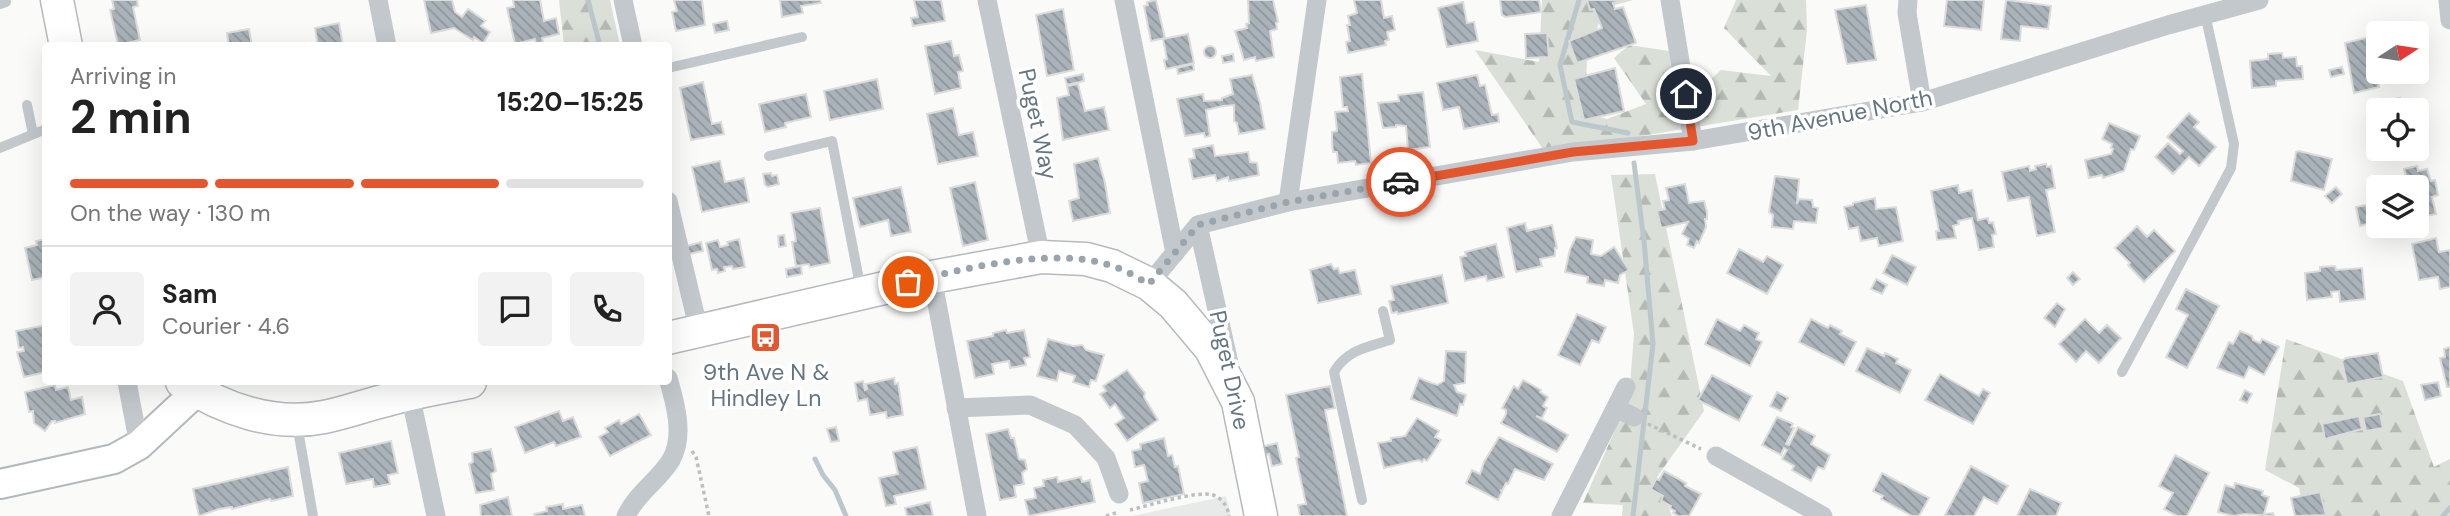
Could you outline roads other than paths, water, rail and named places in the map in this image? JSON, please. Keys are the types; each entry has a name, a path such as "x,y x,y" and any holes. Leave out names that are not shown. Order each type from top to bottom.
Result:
{"main road":[{"path":"57,0 65,42"},
{"path":"672,337 932,277 1041,257 1086,259 1112,266 1149,284 1174,304 1211,349 1238,402"},
{"path":"190,386 226,406 251,415 296,420 323,418 410,394 455,385"},
{"name":"Puget Drive","path":"1238,402 1261,516"}],"street":[{"path":"378,0 386,42"},
{"path":"623,0 632,42"},
{"name":"Puget Way","path":"987,0 1041,257"},
{"path":"1124,0 1175,253"},
{"path":"1288,202 1317,0"},
{"path":"1670,0 1693,141"},
{"path":"1908,0 1907,13 1922,102"},
{"name":"9th Avenue North","path":"1198,225 1288,202 1573,152 1693,141 1922,102 2205,14 2259,0"},
{"path":"2448,0 2450,20"},
{"path":"672,218 699,331"},
{"path":"1149,284 1198,225"},
{"name":"Puget Drive","path":"1198,225 1238,402"},
{"path":"932,277 977,516"},
{"path":"128,385 139,445"},
{"path":"626,516 632,503 671,460 678,437 670,385"},
{"path":"0,484 114,458 139,445 190,386"},
{"path":"1561,516 1626,387"},
{"path":"410,394 436,516"},
{"path":"956,408 1030,405 1075,425 1106,458 1119,494"},
{"path":"1616,408 1634,417"},
{"path":"1716,456 1824,516"}],"lane":[{"path":"2122,372 2231,168 2234,144 2205,14"},
{"path":"672,67 802,37"},
{"path":"27,105 33,134"},
{"path":"0,148 42,131"},
{"path":"768,156 832,141 862,293"},
{"path":"1362,500 1335,372 1341,360 1352,352 1390,340 1383,311"},
{"path":"296,420 313,516"}],"waterway":[{"path":"588,0 599,42"},
{"path":"1579,0 1560,65 1572,122 1628,133"},
{"path":"1633,516 1653,344 1634,163"},
{"path":"815,459 835,490 846,516"},
{"path":"2443,516 2450,508"}],"place":[{"name":"9th Ave N & Hindley Ln","path":"766,338"}]}
